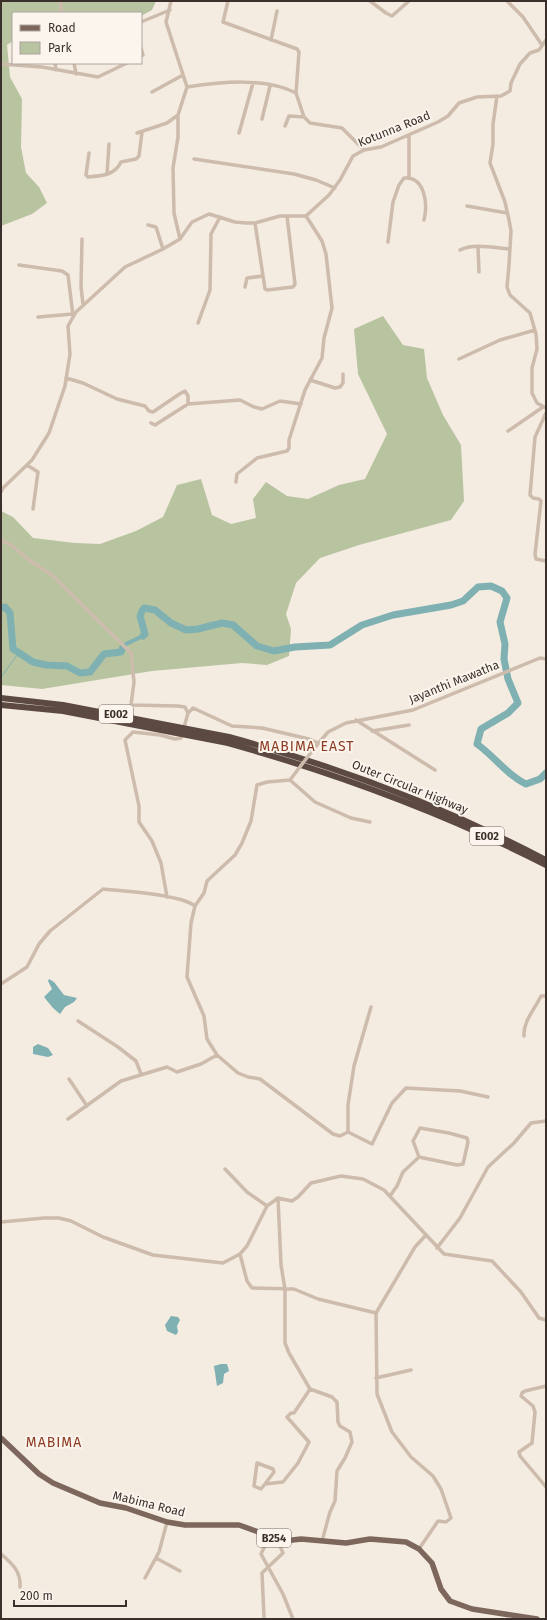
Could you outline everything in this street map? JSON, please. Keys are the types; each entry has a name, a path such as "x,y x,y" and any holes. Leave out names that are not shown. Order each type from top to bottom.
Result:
{"highway":[{"name":"Outer Circular Highway","path":"1,698 63,705 228,740 428,807 496,835 546,860"},
{"name":"Outer Circular Highway","path":"1,705 63,711 228,740"},
{"name":"Outer Circular Highway","path":"428,807 546,865"}],"main road":[{"name":"Mabima Road","path":"1,1438 39,1474 53,1483 100,1504 126,1508 167,1522 185,1525 239,1525 251,1528 269,1537 282,1541 301,1539 339,1544 370,1539 406,1542 419,1549 434,1566 441,1589 450,1601 472,1609 537,1619"}],"street":[{"path":"60,1 62,12"},
{"path":"171,1 166,22 187,87 178,115 178,137 173,168 174,213 180,239"},
{"path":"228,1 222,22 297,49 299,52 296,93 304,117 310,123 342,128 364,150"},
{"path":"370,1 392,16 409,1"},
{"path":"507,1 522,17 542,45"},
{"path":"142,22 170,10"},
{"path":"271,40 277,11"},
{"path":"508,431 544,407 537,403 532,393 532,368 537,349 535,330 530,313 510,295 507,287 510,231 505,202 490,163 493,144 493,124 497,96 506,94 510,91 511,83 520,64 530,53 539,50 546,40"},
{"path":"1,64 56,70 98,77 125,64"},
{"path":"55,64 56,70"},
{"path":"74,64 76,74"},
{"path":"152,92 183,75"},
{"path":"187,87 200,84 252,83 296,93"},
{"path":"239,133 252,83"},
{"path":"262,119 270,86"},
{"name":"Kotunna Road","path":"306,216 335,188 353,156 364,150 381,147 448,116 459,103 477,97 497,96"},
{"path":"137,133 167,123 178,115"},
{"path":"286,126 287,117 304,117"},
{"path":"89,153 86,175 88,177 112,174 121,162 136,159 139,156 142,132"},
{"path":"409,135 409,177"},
{"path":"107,174 109,144"},
{"path":"194,159 294,174 316,180 335,188"},
{"path":"388,242 393,202 399,185 404,178 409,177 416,181 425,196 426,211 424,220"},
{"path":"468,206 507,213"},
{"path":"38,317 73,316 83,304 97,294 125,267 164,249 180,239 192,222 209,214 235,222 255,223 287,216 306,216 322,241 326,254 332,308 324,338 322,358 319,367 304,390 287,451 256,458 237,474 236,482"},
{"path":"255,223 263,276 267,290 293,287 295,284 287,216"},
{"path":"198,323 210,290 211,234 220,217"},
{"path":"148,225 156,227 164,249"},
{"path":"82,239 81,287 83,304"},
{"path":"460,250 466,247 509,249"},
{"path":"478,247 479,272"},
{"path":"1,492 3,488 39,452 49,433 66,378 70,354 68,333 73,316 68,275 62,271 20,265"},
{"path":"246,287 247,278 263,276"},
{"path":"459,359 500,340 535,330"},
{"path":"310,380 335,388 340,387 343,383 343,374"},
{"path":"66,378 117,399 146,406 149,411 153,412 181,392 185,392 188,396 188,404"},
{"path":"151,423 155,425 188,404 240,400 254,407 262,408 280,401 301,404"},
{"path":"546,413 535,437 530,495 533,498 539,498 541,501 541,516 537,528 535,554 536,559 546,562"},
{"path":"27,465 38,472 33,509"},
{"path":"1,540 11,545 29,560 53,576 131,654 134,682 131,704 185,707 188,713"},
{"name":"Jayanthi Mawatha","path":"290,780 328,732 346,722 413,710 502,672 540,658 546,659"},
{"path":"167,897 161,863 152,841 139,822 139,806 125,740 133,732 160,734 175,739 182,738 188,713 193,708 232,726 262,728 309,739 317,745"},
{"path":"356,720 435,770"},
{"path":"372,731 409,725"},
{"path":"348,1132 340,1136 333,1134 260,1079 248,1077 238,1073 217,1055 207,1039 204,1016 198,999 187,977 191,923 195,906 204,892 207,881 235,855 242,844 251,821 257,785 267,782 290,780 315,802 351,818 370,822"},
{"path":"1,984 27,967 39,944 50,931 102,889 167,897 190,902 195,906"},
{"path":"524,1036 523,1030 531,1013 541,996 546,996"},
{"path":"348,1132 348,1105 354,1066 371,1008"},
{"path":"78,1021 118,1047 136,1061 141,1074"},
{"path":"68,1119 121,1081 167,1067 177,1072 202,1064 217,1055"},
{"path":"69,1079 87,1106"},
{"path":"348,1132 372,1144 392,1103 406,1088 460,1091 488,1097"},
{"path":"437,1248 466,1209 488,1167 514,1143 531,1123 546,1121"},
{"path":"420,1128 449,1133 468,1140 462,1165 419,1157 413,1141 420,1128"},
{"path":"390,1196 397,1186 402,1172 419,1157"},
{"path":"225,1169 247,1192 267,1206"},
{"path":"1,1222 44,1218 65,1220 153,1256 223,1263 240,1254 247,1246 254,1235 267,1206 278,1198 292,1201 298,1197 311,1183 341,1176 363,1178 384,1190 444,1254 492,1261 521,1292 539,1318 546,1320"},
{"path":"278,1198 281,1265 285,1288 285,1342 289,1353 310,1389 332,1397 337,1402 338,1422 340,1426 350,1432 352,1436 349,1450 337,1471 335,1501 330,1512 322,1541"},
{"path":"419,1549 438,1521 446,1522 451,1518 441,1489 433,1476 411,1457 392,1432 377,1394 376,1313 415,1247 426,1235"},
{"path":"240,1254 250,1286 260,1289 294,1289 322,1300 376,1313"},
{"path":"376,1378 411,1370"},
{"path":"546,1386 522,1393 522,1396 533,1406 535,1412 532,1443 519,1452 520,1456 546,1488"},
{"path":"264,1484 283,1482 298,1463 309,1442 287,1417 291,1413 294,1413 310,1389"},
{"path":"257,1463 273,1469 274,1472 264,1484 261,1489 254,1486 257,1463"},
{"path":"145,1578 156,1558 167,1522"},
{"path":"269,1537 261,1554 283,1594 293,1619"},
{"path":"264,1617 261,1578 262,1573 283,1553 280,1546 282,1541"},
{"path":"1,1554 18,1571 20,1587"},
{"path":"156,1558 180,1571"}],"green space":[{"path":"1,1 156,1 152,10 142,15 142,12 12,12 12,42 7,45 10,77 22,99 21,147 26,173 39,187 47,203 32,214 1,226"},
{"path":"383,316 403,345 424,349 427,378 443,415 461,445 464,501 451,520 359,545 320,558 296,583 286,614 291,629 289,656 267,665 242,663 152,671 42,689 1,685 1,511 13,517 33,538 75,543 100,544 136,531 163,517 177,485 201,479 212,515 231,524 256,518 253,499 266,482 287,496 308,499 339,485 365,479 387,434 358,374 354,329"}],"water":[{"path":"49,979 54,982 64,995 77,998 74,1002 65,1007 60,1014 44,997 52,989 48,981"},
{"path":"38,1044 48,1048 53,1055 48,1057 33,1054 33,1047"},
{"path":"171,1316 178,1317 180,1320 177,1326 178,1332 176,1335 167,1331 165,1325"},
{"path":"227,1364 229,1371 224,1374 223,1383 217,1386 214,1366"}],"waterway":[{"path":"143,636 145,634 140,616 144,608 155,610 171,623 186,630 198,629 222,623 233,625 257,646 274,651 295,647 330,645 362,625 393,615 451,605 463,601 478,587 491,586 502,591 507,598 500,622 505,644 504,659 508,679 518,703 508,713 481,729 477,744 513,776 526,784 540,779 546,773"},
{"path":"1,608 5,607 10,613 13,649 33,662 46,665 67,666 80,673 90,672 104,654 121,652 123,647"},
{"path":"126,644 143,636"},
{"path":"1,677 18,654"}],"district":[{"name":"MABIMA EAST","path":"307,746"},
{"name":"MABIMA","path":"54,1442"}]}
